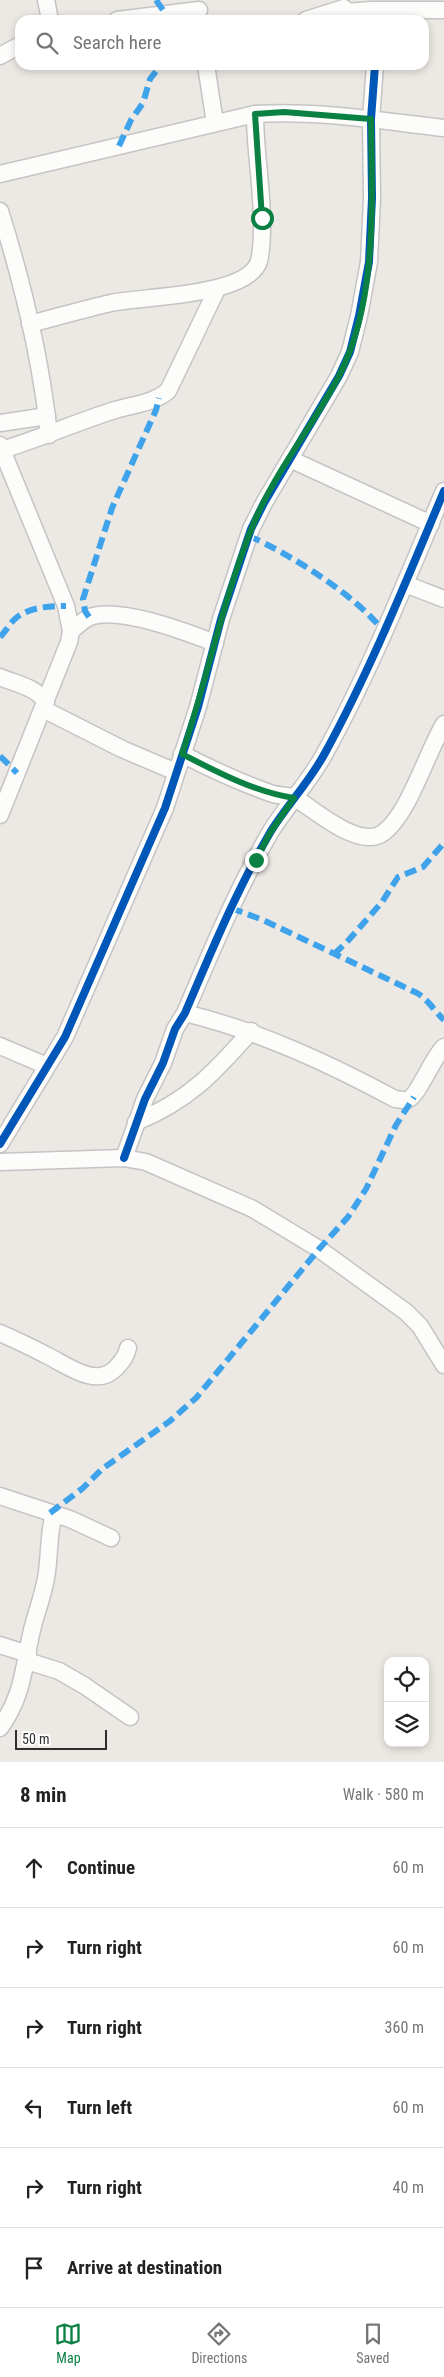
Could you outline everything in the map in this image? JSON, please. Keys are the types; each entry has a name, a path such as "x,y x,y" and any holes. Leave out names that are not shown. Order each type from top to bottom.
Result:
{"street":[{"path":"46,0 49,15"},
{"path":"326,15 411,4 444,10"},
{"path":"158,15 199,10"},
{"path":"0,56 15,48"},
{"path":"207,70 215,123"},
{"path":"0,1144 65,1037 165,808 198,707 215,643 251,529 264,503 339,376 350,352 369,262 372,198 371,119 375,70"},
{"path":"0,174 255,114 284,112 371,119 444,128"},
{"path":"30,324 111,303 217,289 248,276 259,262 262,245 261,195 255,143 255,114"},
{"path":"0,212 15,256 30,324 49,435"},
{"path":"0,815 45,706 69,642 71,631 66,606 1,448 49,435 114,411 157,400 168,391 217,289"},
{"path":"0,423 47,416"},
{"path":"290,459 430,524"},
{"path":"124,1158 136,1122 163,1063 175,1029 185,1013 234,900 270,833 324,756 406,584 444,492"},
{"path":"406,584 444,599"},
{"path":"71,631 89,617 100,615 147,620 168,625 215,643"},
{"path":"0,677 41,694 45,706 122,749 176,772"},
{"path":"182,754 210,768 274,794 294,798 348,832 368,836 381,834 400,815 444,724"},
{"path":"185,1013 251,1031 395,1099 406,1101 414,1097 438,1053 444,1047"},
{"path":"136,1122 172,1106 186,1096 210,1077 251,1031"},
{"path":"0,1046 47,1066"},
{"path":"0,1162 124,1158 146,1162 253,1209 289,1229 406,1312 420,1326 444,1365"},
{"path":"0,1333 81,1374 99,1377 110,1374 127,1356 128,1348"},
{"path":"0,1496 70,1519 111,1538"},
{"path":"0,1728 17,1698 28,1658 32,1632 46,1580 51,1525 54,1514"},
{"path":"0,1645 59,1671 85,1686 130,1717"}],"marked path":[{"path":"156,0 165,13"},
{"path":"119,146 131,120 143,103 150,79 157,70"},
{"path":"89,617 85,611 83,599 112,508 156,410 159,398"},
{"path":"249,536 322,577 357,604 384,632"},
{"path":"0,637 14,620 27,611 46,607 66,606"},
{"path":"0,756 17,773"},
{"path":"334,954 382,902 398,877 423,867 444,843"},
{"path":"231,908 263,920 417,993 444,1020"},
{"path":"50,1513 83,1488 102,1469 170,1421 196,1398 319,1249 348,1217 366,1189 396,1125 414,1097"}],"cycle path":[{"path":"0,1144 65,1037 165,808 198,707 221,619 251,529 264,503 339,376 350,352 369,262 372,198 371,119 375,70"},
{"path":"124,1158 145,1099 163,1063 175,1029 185,1013 236,898 271,831 319,763 342,721 388,624 444,491"}],"route":[{"path":"256,860 270,833 294,798 274,794 210,768 182,754 198,707 221,619 251,529 264,503 339,376 350,352 369,262 372,198 371,119 284,112 255,114 255,143 259,166 262,218"}]}
